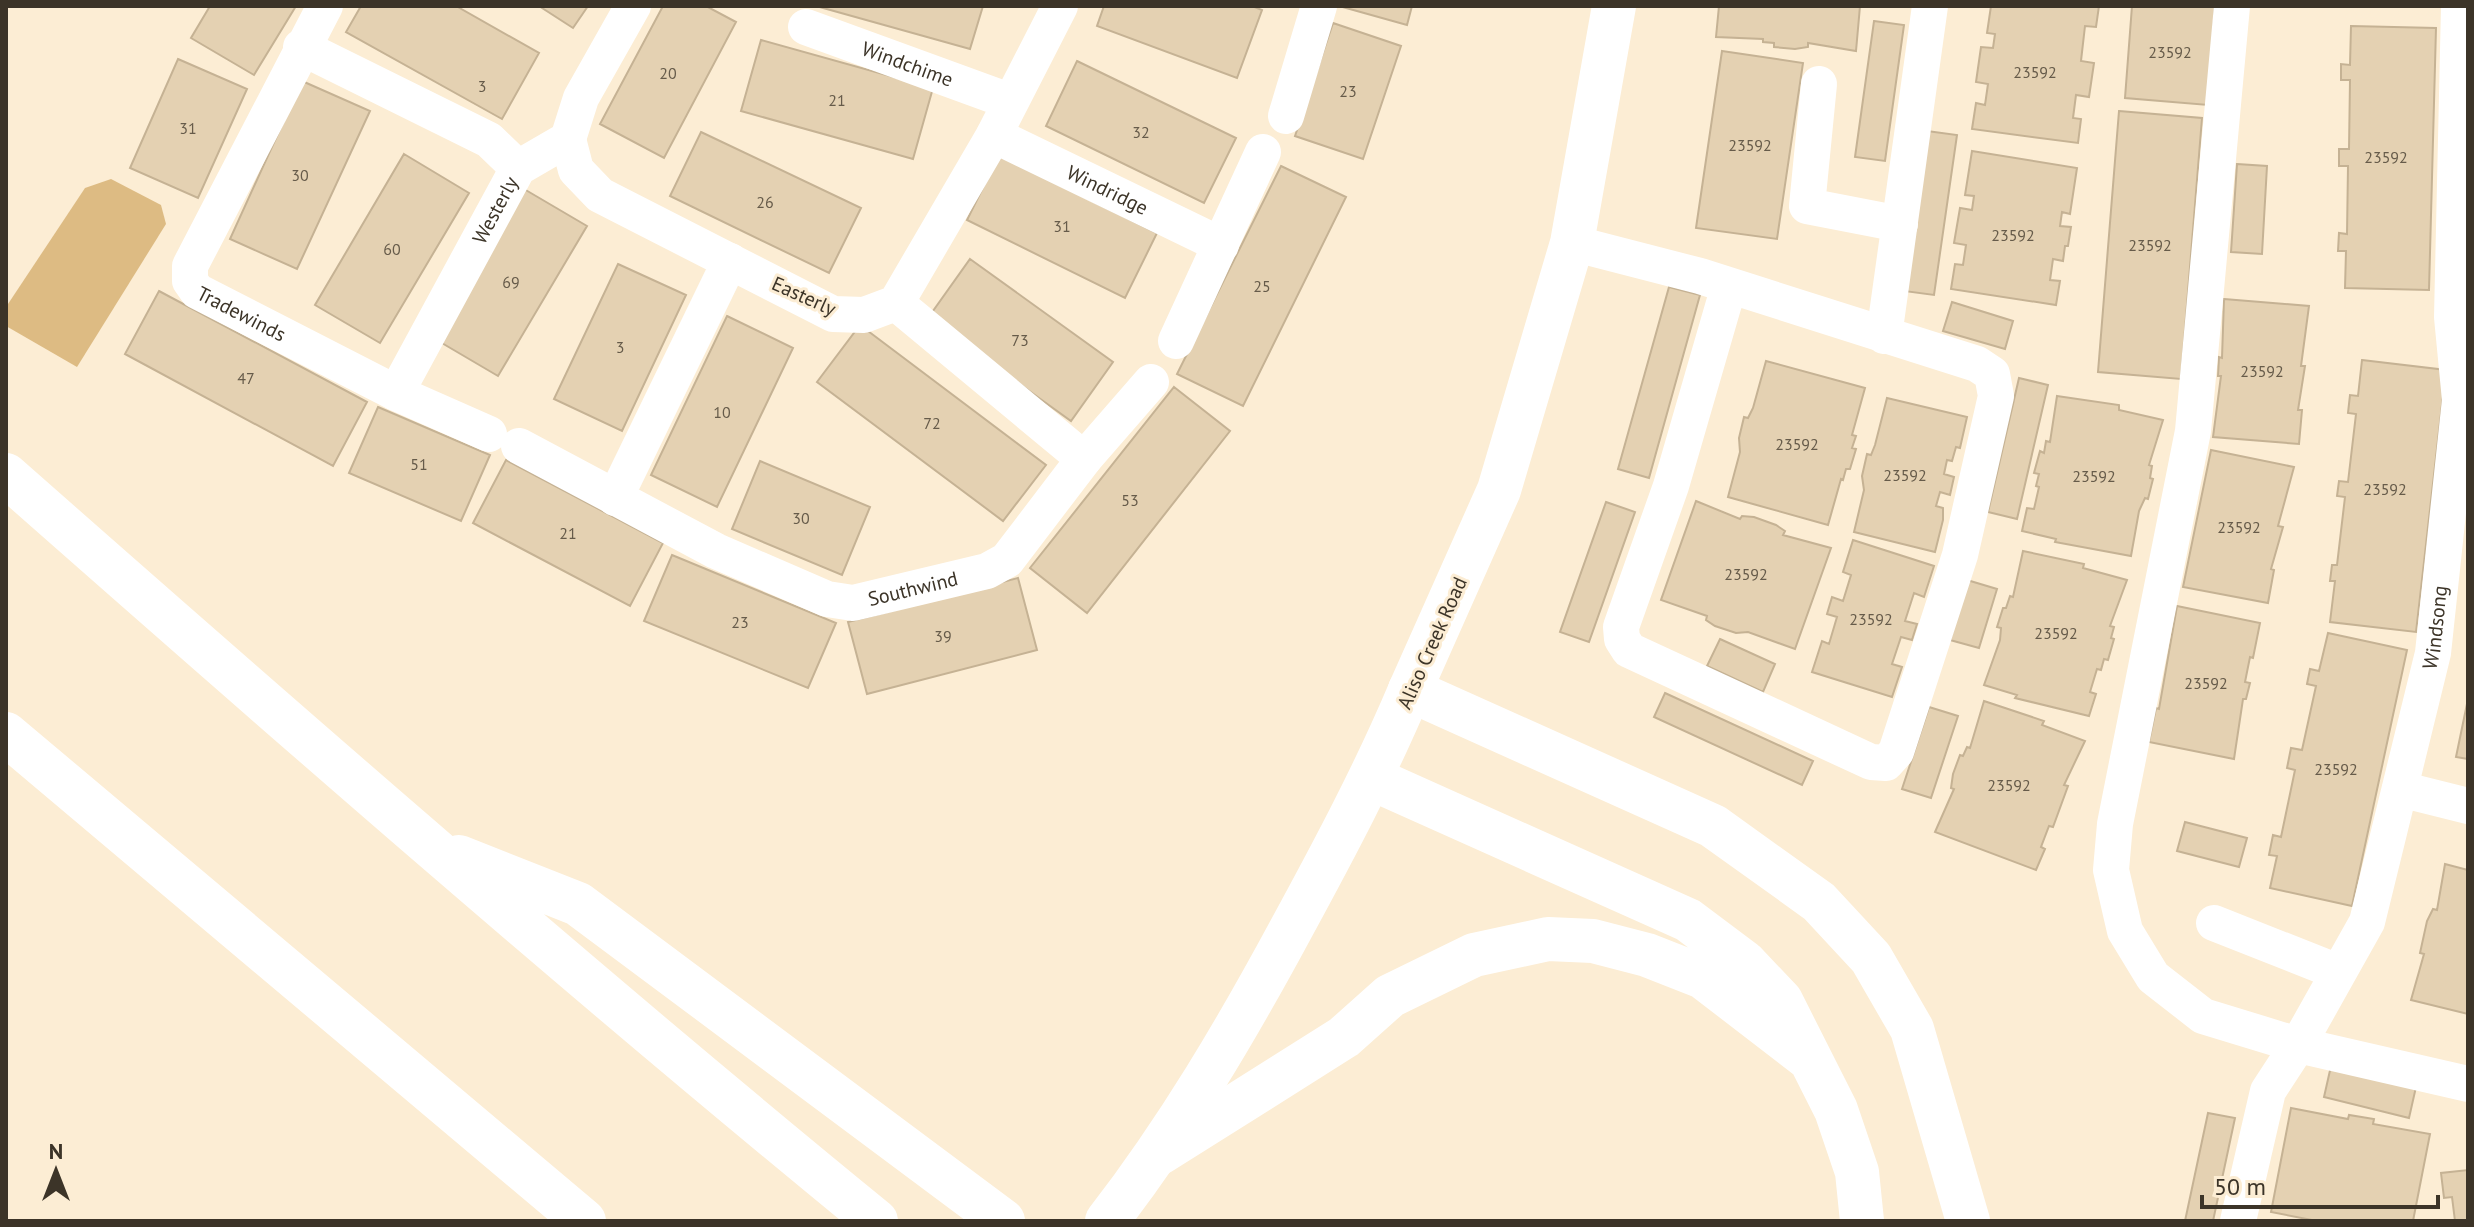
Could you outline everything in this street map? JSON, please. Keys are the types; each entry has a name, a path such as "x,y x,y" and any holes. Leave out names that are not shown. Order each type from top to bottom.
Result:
{"main road":[{"name":"Aliso Creek Road","path":"1107,1221 1160,1153 1232,1037 1373,779 1499,490 1572,243 1614,6"},
{"path":"6,475 424,843 636,1024 876,1221"},
{"path":"1410,690 1713,826 1819,902 1871,958 1912,1029 1968,1221"},
{"path":"6,734 584,1221"},
{"path":"1373,779 1688,920 1744,962 1781,1001 1836,1110 1857,1172 1862,1221"},
{"path":"424,843 578,904 1003,1221"},
{"path":"1160,1153 1344,1037 1390,996 1474,955 1548,939 1593,941 1647,955 1703,977 1807,1057"}],"street":[{"name":"Tradewinds","path":"325,6 301,47 190,266 190,281 197,291 396,393 504,440"},
{"path":"568,139 581,98 633,6"},
{"path":"1060,6 994,135 896,303 1084,459"},
{"path":"1884,336 1930,6"},
{"path":"2232,6 2193,431 2115,824 2111,870 2125,931 2153,977 2203,1016 2298,1045 2468,1084"},
{"name":"Windsong","path":"2238,1221 2268,1091 2298,1045 2367,922 2433,653 2458,524 2460,400 2452,317 2462,113 2459,6 2468,7"},
{"path":"1286,116 1309,9"},
{"name":"Windchime","path":"806,27 1009,101"},
{"path":"301,47 489,140 518,168"},
{"path":"1819,84 1807,206 1900,224"},
{"name":"Windridge","path":"994,135 1221,245"},
{"name":"Westerly","path":"396,393 518,168 568,139"},
{"name":"Easterly","path":"568,139 576,170 600,195 833,314 864,315 896,303"},
{"path":"1176,341 1263,152"},
{"path":"1572,243 1729,286 1977,364 1992,374 1996,396 1960,555 1896,752 1886,763 1871,762 1629,650 1622,639 1621,627 1671,486 1729,286"},
{"path":"615,498 730,261"},
{"name":"Southwind","path":"504,440 716,551 827,599 853,603 987,571 1007,560 1084,459 1151,382"},
{"path":"2400,789 2468,806"},
{"path":"2214,923 2338,972"}],"shaded area":[{"path":"111,179 161,205 166,224 77,367 6,326 6,307 85,188"}],"building":[{"path":"210,6 296,6 254,75 191,38"},
{"path":"361,6 456,6 539,53 502,119 346,32"},
{"path":"539,6 588,6 573,28"},
{"path":"663,6 706,6 736,22 664,158 600,124"},
{"path":"816,6 983,6 970,49"},
{"path":"1104,6 1252,6 1262,10 1237,78 1097,26"},
{"path":"1339,6 1412,6 1407,25"},
{"path":"1719,6 1860,6 1856,51 1808,43 1808,47 1795,49 1774,47 1774,43 1763,42 1763,39 1716,37"},
{"path":"1991,6 2099,6 2096,27 2085,26 2081,61 2094,63 2089,97 2076,95 2073,118 2081,119 2078,143 1972,129 1976,103 1985,105 1988,84 1976,82 1981,47 1993,48 1995,34 1987,33"},
{"path":"2132,6 2215,6 2208,105 2125,98"},
{"path":"1874,21 1904,25 1885,161 1855,157"},
{"path":"1333,23 1401,46 1363,159 1295,136"},
{"path":"2351,26 2436,28 2429,290 2345,288 2346,251 2338,251 2339,233 2347,234 2348,166 2339,166 2339,149 2349,149 2350,80 2341,80 2341,64 2350,65"},
{"path":"761,40 933,88 913,159 741,111"},
{"path":"1722,51 1803,63 1777,239 1696,228"},
{"path":"178,59 247,89 198,198 130,168"},
{"path":"1077,61 1236,138 1204,203 1046,126"},
{"path":"302,81 370,111 297,269 230,239"},
{"path":"2119,111 2202,118 2181,379 2098,372"},
{"path":"1927,131 1957,135 1934,295 1904,291"},
{"path":"701,132 861,208 829,273 670,196"},
{"path":"1972,151 2077,168 2070,214 2062,212 2060,226 2071,227 2068,246 2065,246 2063,261 2053,259 2050,280 2060,281 2056,305 1951,289 1955,264 1963,265 1966,245 1954,243 1960,208 1972,210 1974,196 1965,195"},
{"path":"404,154 469,193 380,343 315,305"},
{"path":"999,155 1157,233 1125,298 967,220"},
{"path":"2237,164 2267,166 2262,254 2231,252"},
{"path":"1281,166 1346,197 1243,406 1177,374"},
{"path":"524,189 587,226 498,376 435,339"},
{"path":"970,259 1113,362 1071,421 928,318"},
{"path":"618,264 686,295 622,431 554,399"},
{"path":"1669,287 1700,295 1649,478 1618,469"},
{"path":"159,291 367,402 333,466 125,354"},
{"path":"2224,299 2309,306 2301,366 2305,366 2298,410 2302,410 2299,444 2213,437 2221,376 2218,376 2219,357 2222,358"},
{"path":"1952,302 2013,321 2005,349 1943,331"},
{"path":"727,316 793,348 717,507 651,475"},
{"path":"860,325 1046,465 1003,521 817,382"},
{"path":"2362,360 2446,370 2416,632 2330,622 2335,581 2330,581 2332,565 2337,565 2345,497 2337,496 2339,481 2348,482 2356,414 2348,413 2350,395 2358,396"},
{"path":"1766,361 1865,388 1852,435 1856,436 1852,448 1856,449 1850,469 1846,469 1841,479 1828,525 1728,497 1740,452 1739,438 1744,417 1748,418 1753,408"},
{"path":"2019,378 2048,385 2017,519 1988,512"},
{"path":"1174,387 1230,431 1087,613 1030,568"},
{"path":"2057,396 2119,405 2119,410 2163,420 2149,465 2152,466 2150,478 2153,479 2148,499 2145,498 2139,511 2131,556 2055,542 2056,539 2022,531 2027,508 2034,509 2039,474 2034,473 2040,451 2044,453 2046,441 2050,442"},
{"path":"1887,398 1967,417 1960,448 1956,447 1952,461 1947,460 1944,474 1954,477 1950,495 1940,492 1936,506 1943,508 1943,520 1935,552 1854,532 1864,490 1862,476 1867,454 1871,455 1875,445"},
{"path":"378,407 490,455 461,521 349,473"},
{"path":"2211,450 2294,467 2278,526 2283,527 2271,569 2274,570 2268,603 2183,587"},
{"path":"506,460 663,543 630,606 473,523"},
{"path":"760,461 870,507 842,575 732,529"},
{"path":"1696,501 1740,519 1742,516 1754,517 1776,525 1785,531 1783,535 1831,548 1795,649 1748,632 1736,633 1715,626 1706,620 1707,616 1661,600"},
{"path":"1606,502 1635,512 1589,642 1560,632"},
{"path":"1853,540 1934,566 1924,597 1914,593 1905,621 1917,624 1912,640 1901,637 1892,664 1902,667 1892,697 1812,672 1822,641 1829,644 1837,617 1827,614 1832,597 1843,601 1851,575 1843,572"},
{"path":"2023,551 2084,564 2083,568 2127,580 2110,626 2114,627 2111,638 2114,639 2108,660 2104,659 2101,670 2097,669 2090,692 2096,694 2089,716 2015,698 2017,695 1984,685 2000,640 2001,628 1997,627 2003,608 2006,608 2010,596 2013,597"},
{"path":"672,555 836,623 808,688 644,621"},
{"path":"1018,578 1037,650 867,694 848,622"},
{"path":"1967,580 1997,589 1979,648 1950,640"},
{"path":"2177,606 2260,623 2245,682 2250,683 2246,699 2243,699 2234,759 2149,742 2156,708 2159,709"},
{"path":"2328,633 2407,650 2352,906 2270,888 2277,856 2269,855 2273,835 2281,837 2295,770 2287,768 2291,748 2302,750 2316,686 2307,684 2310,669 2319,671"},
{"path":"1720,639 1775,664 1763,692 1707,666"},
{"path":"1665,693 1813,761 1802,785 1654,717"},
{"path":"2468,699 2468,759 2456,757"},
{"path":"1984,701 2044,721 2042,725 2085,741 2064,785 2068,786 2053,827 2049,826 2041,847 2045,849 2036,870 1935,832 1954,789 1951,788 1953,774 1960,755 1963,756 1967,747 1970,748"},
{"path":"1929,707 1958,716 1931,798 1902,789"},
{"path":"2185,822 2247,838 2239,867 2177,851"},
{"path":"2445,864 2468,870 2468,1014 2411,1000 2424,954 2420,953 2427,921 2433,909 2437,910"},
{"path":"2331,1066 2416,1087 2409,1118 2324,1097"},
{"path":"2291,1108 2348,1119 2349,1115 2374,1119 2373,1124 2430,1134 2413,1221 2317,1221 2271,1212"},
{"path":"2208,1113 2235,1118 2213,1221 2185,1221"},
{"path":"2468,1170 2468,1221 2455,1221 2452,1197 2444,1198 2441,1173"}]}
